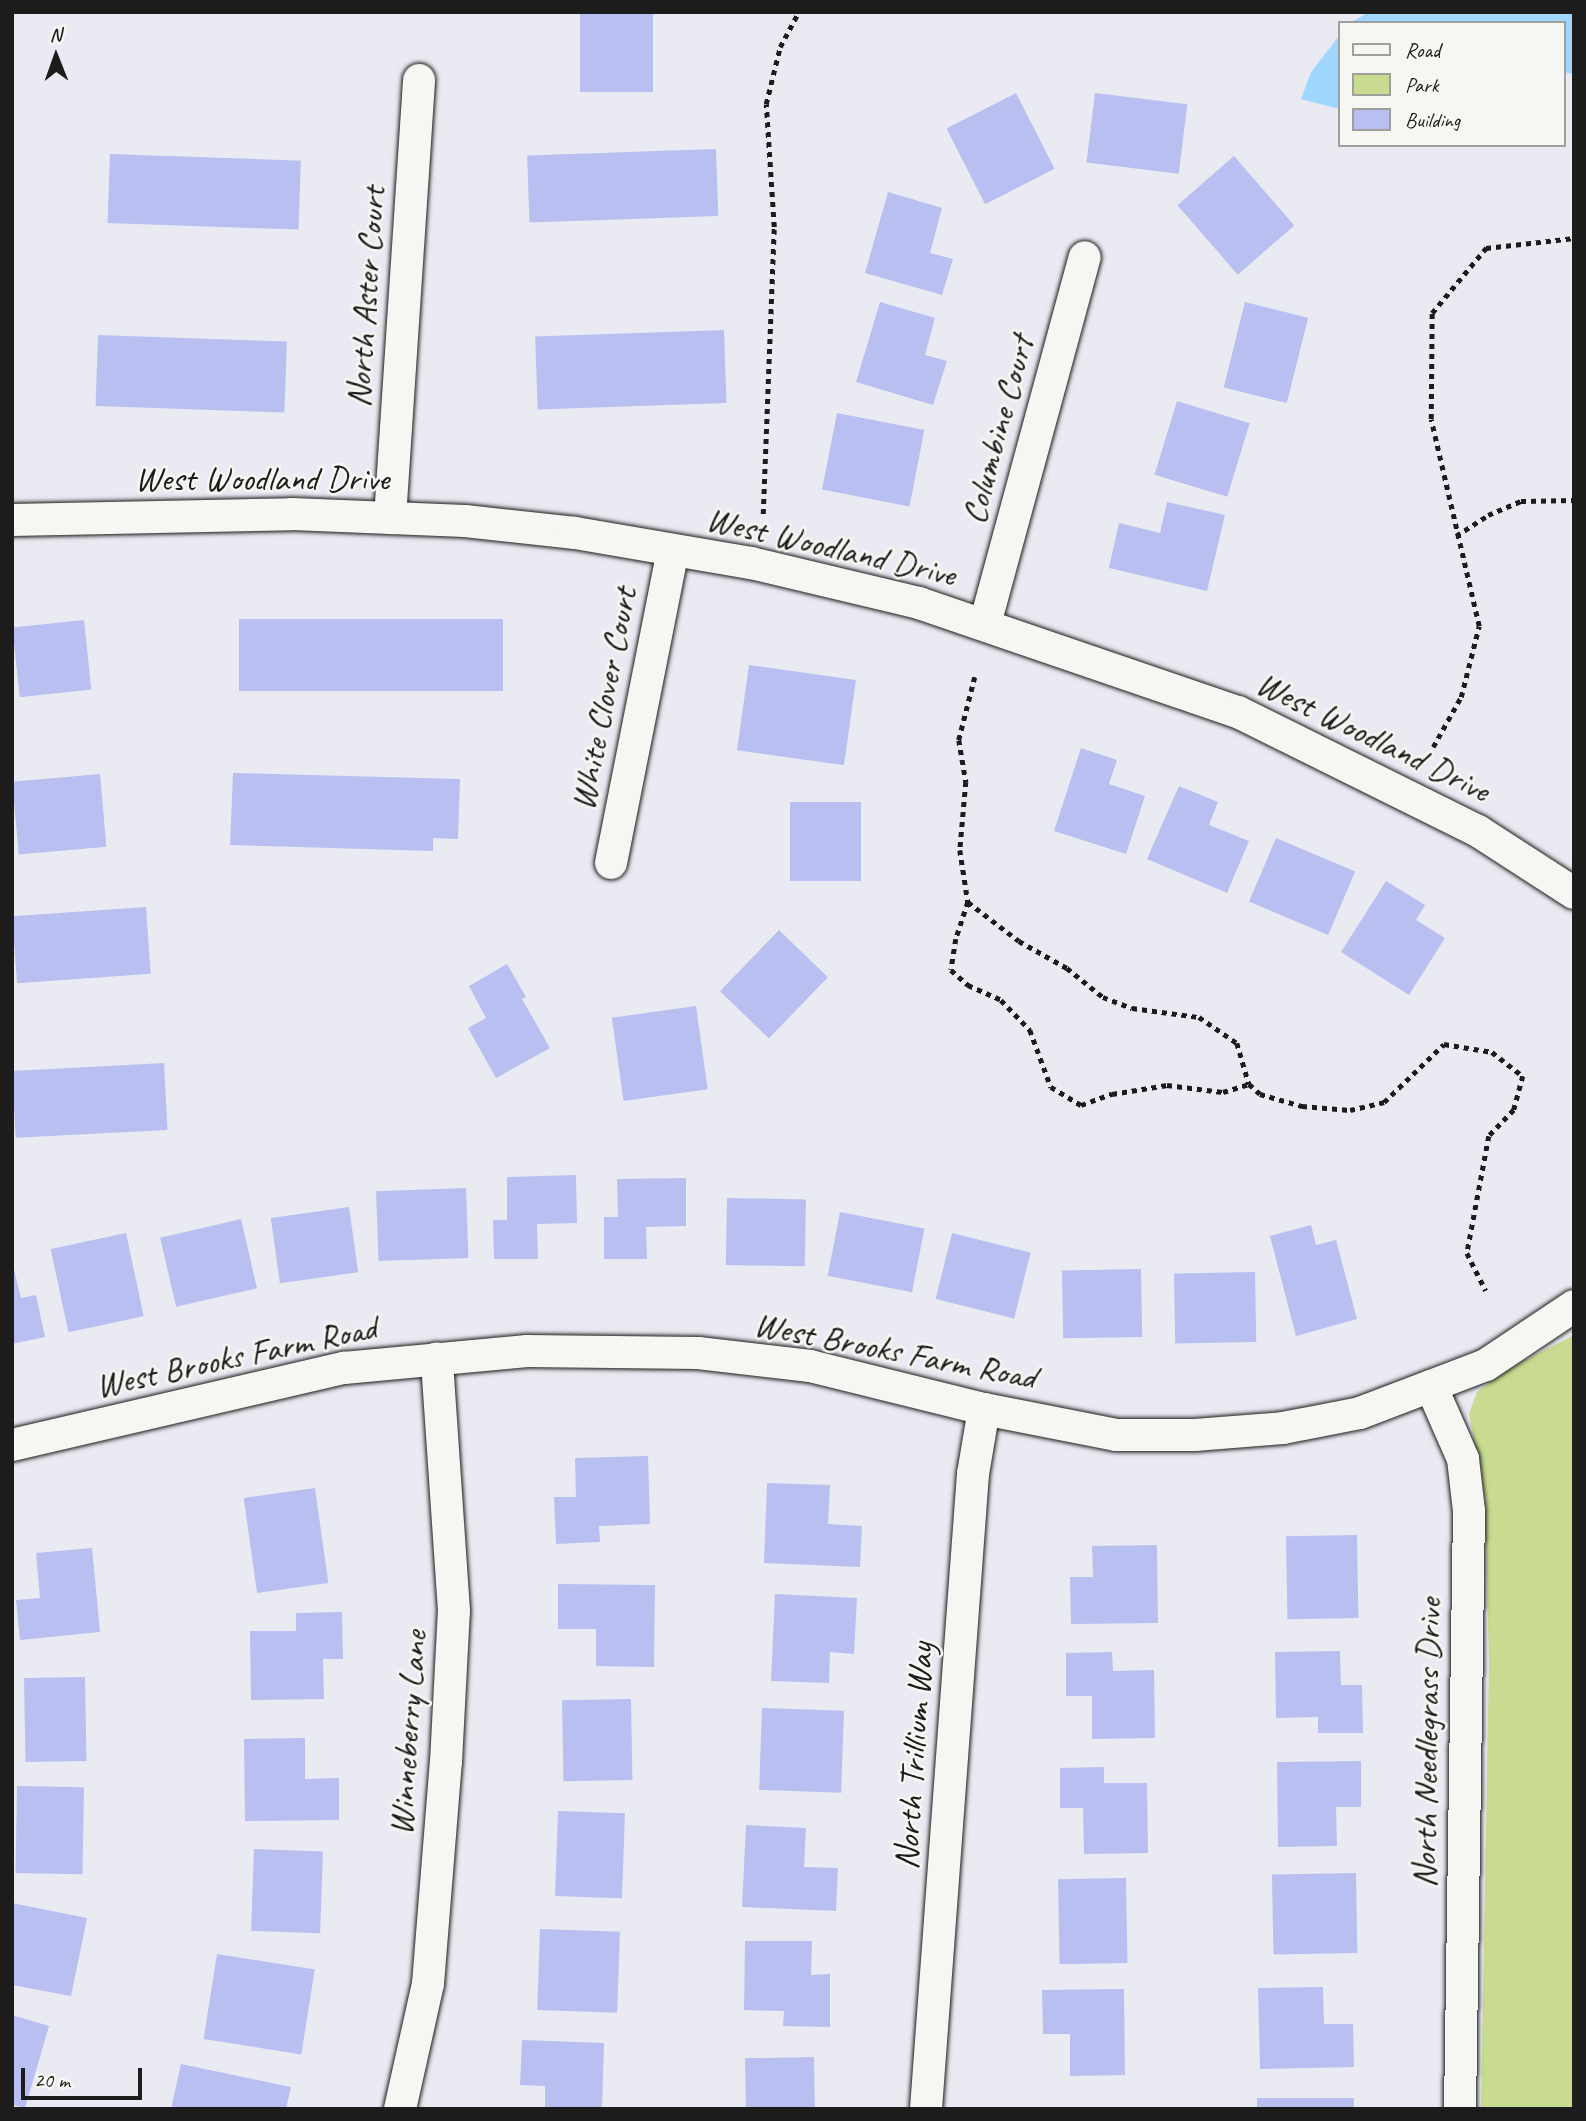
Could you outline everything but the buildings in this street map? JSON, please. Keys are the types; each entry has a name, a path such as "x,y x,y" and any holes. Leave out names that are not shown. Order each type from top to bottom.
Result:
{"street":[{"name":"North Aster Court","path":"390,518 419,80"},
{"name":"Columbine Court","path":"985,624 1086,257"},
{"name":"West Woodland Drive","path":"12,520 292,514 465,521 575,533 751,563 919,603 1238,712 1478,831 1574,893"},
{"name":"White Clover Court","path":"611,863 673,551"},
{"name":"West Brooks Farm Road","path":"12,1445 344,1368 527,1350 698,1353 810,1366 984,1409 1116,1435 1195,1435 1283,1428 1360,1413 1486,1365 1574,1306"},
{"name":"Winneberry Lane","path":"400,2109 428,1983 448,1735 454,1611 437,1359"},
{"name":"North Needlegrass Drive","path":"1431,1386 1463,1459 1469,1511 1460,2109"},
{"name":"North Trillium Way","path":"926,2109 973,1474 984,1409"}],"path":[{"path":"763,514 774,227 766,104 780,47 799,12"},
{"path":"1433,747 1461,697 1479,626 1431,419 1432,313 1486,248 1574,238"},
{"path":"1456,536 1488,515 1521,501 1574,500"},
{"path":"975,677 959,740 966,782 960,850 968,902 956,939 951,970 968,985 1001,1000 1030,1030 1051,1087 1081,1105 1112,1094 1167,1085 1223,1092 1250,1084"},
{"path":"968,902 1019,940 1067,968 1103,997 1132,1008 1199,1017 1237,1043 1250,1084 1260,1094 1301,1106 1350,1110 1384,1102 1444,1044 1492,1052 1523,1076 1514,1110 1489,1136 1467,1253 1486,1291"}],"green space":[{"path":"1574,1335 1574,2109 1481,2109 1489,1663 1485,1497 1469,1414 1477,1392 1504,1371"}],"water":[{"path":"1369,12 1574,12 1574,74 1565,72 1565,21 1353,21"},
{"path":"1338,37 1338,109 1301,99 1311,72"}]}
